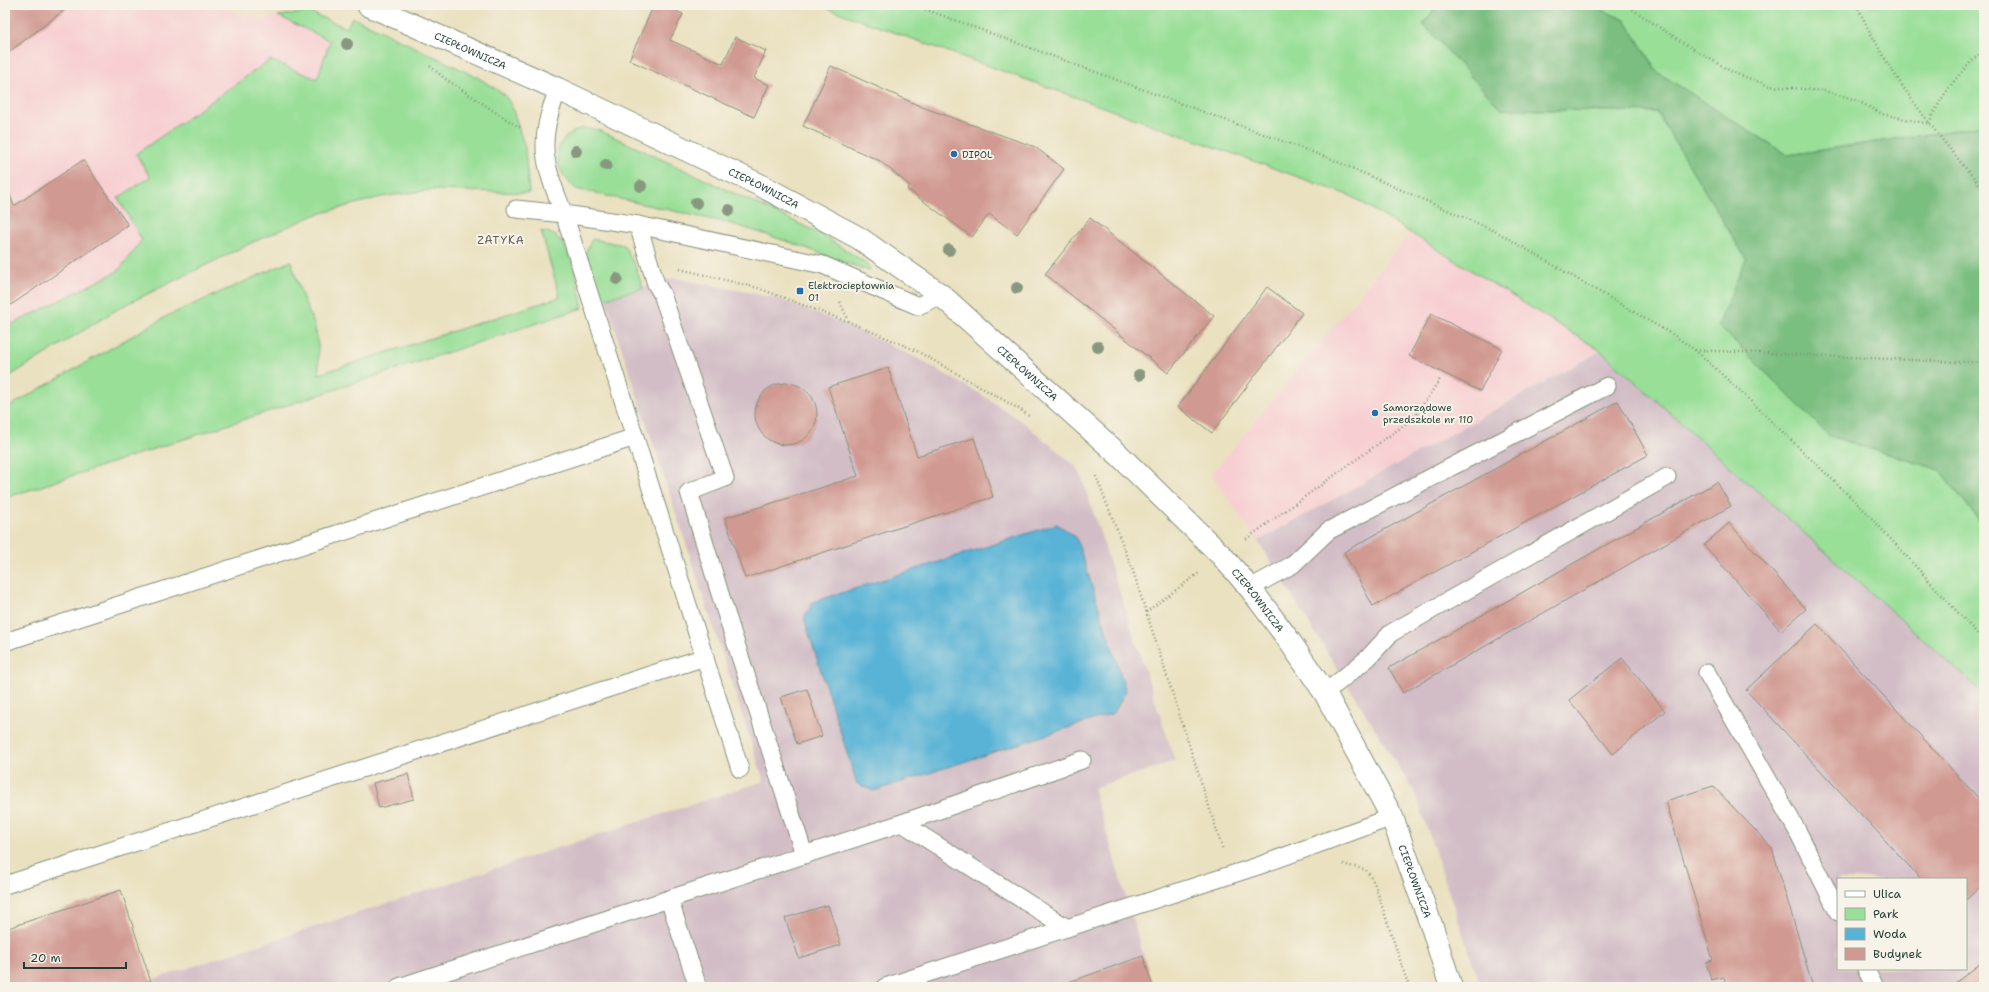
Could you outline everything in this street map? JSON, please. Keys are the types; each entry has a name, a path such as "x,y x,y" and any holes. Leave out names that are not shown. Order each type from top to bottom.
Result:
{"street":[{"name":"CIEPŁOWNICZA","path":"368,5 558,89 762,186 859,238 942,295 1118,455 1222,556 1250,588 1288,639 1324,693 1392,817 1433,930 1451,987"}],"lane":[{"path":"558,89 548,114 544,137 544,151 551,181 564,214 740,769"},
{"path":"516,210 564,214 638,225 823,265 918,306 942,295"},
{"path":"638,225 656,284 662,294 725,478 689,492 725,610 804,854"},
{"path":"1250,588 1292,565 1328,531 1607,386"},
{"path":"5,642 635,437"},
{"path":"1324,693 1368,658 1391,633 1667,477"},
{"path":"5,885 705,657"},
{"path":"1707,673 1798,832 1837,910"},
{"path":"399,987 902,823 1082,760"},
{"path":"885,987 1232,874 1392,817"},
{"path":"902,823 1067,928"},
{"path":"669,899 698,987"},
{"path":"1866,970 1875,987"}],"path":[{"path":"914,5 1331,159 1504,236 1675,336 1695,350 1866,512 1984,642"},
{"path":"1626,5 1685,44 1734,73 1770,86 1825,91 1856,100 1882,114 1929,124"},
{"path":"1857,5 1893,71 1929,124 1984,190"},
{"path":"1929,124 1933,113 1969,62 1984,50"},
{"path":"429,65 444,78 512,123 544,137"},
{"path":"823,265 849,322"},
{"path":"675,270 681,268 758,288 849,322 915,350 1021,410 1033,420"},
{"path":"1695,350 1984,362"},
{"path":"1146,612 1414,418 1440,379"},
{"path":"1094,471 1133,571 1232,874"},
{"path":"1342,864 1366,870 1374,882 1409,987"}],"shaded area":[{"path":"5,5 221,5 222,8 260,19 295,14 378,50 118,271 5,328"},
{"name":"Samorządowe przedszkole nr 110","path":"1410,233 1601,351 1258,541 1211,475"},
{"path":"674,278 773,297 839,322 913,356 982,395 1024,423 1079,469 1175,761 1093,788 1153,987 130,987 148,981 151,982 151,980 764,781 605,298"},
{"path":"1601,351 1984,694 1984,987 1481,987 1415,793 1258,541"}],"green space":[{"path":"818,5 1438,5 1423,24 1501,109 1657,112 1746,259 1829,436 1940,470 1984,527 1984,694 1601,351 1351,196"},
{"path":"1438,5 1590,5 1625,20 1657,72 1788,155 1977,127 1984,129 1984,527 1940,470 1829,436 1718,325 1746,259 1657,112 1501,109 1423,24"},
{"path":"1590,5 1984,5 1984,129 1977,127 1788,155 1657,72 1625,20"},
{"path":"309,12 347,28 352,17 477,77 505,95 512,107 525,148 529,193 431,190 381,197 315,215 251,243 121,307 5,379 5,328 118,271 142,240 118,198 150,177 136,154 270,60 317,79 330,41 278,16"},
{"path":"583,128 599,130 819,233 866,263 870,269 869,271 792,243 736,225 576,189 562,172 558,163 557,155 559,147 564,139"},
{"path":"541,231 551,234 560,240 566,249 575,273 583,308 5,498 5,409 167,316 291,261 301,293 315,327 318,346 319,374 560,297"},
{"path":"592,239 624,245 635,266 643,288 603,299 603,302 601,303 591,280 585,254"}],"water":[{"path":"1057,524 1076,537 1126,691 1114,713 874,791 857,784 804,618 813,602"}],"building":[{"path":"5,5 71,5 5,55"},
{"path":"654,5 664,5 683,14 670,40 723,64 735,37 766,51 754,78 769,85 754,117 629,60"},
{"name":"DIPOL","path":"831,66 922,107 1035,147 1064,169 1017,234 989,214 972,237 907,189 910,186 880,161 803,126"},
{"path":"83,160 128,225 5,309 5,181 14,206"},
{"path":"1090,218 1214,316 1168,373 1045,274"},
{"path":"1267,287 1302,313 1212,433 1178,407"},
{"path":"1431,314 1502,349 1480,391 1409,356"},
{"path":"888,368 917,456 974,438 993,497 745,578 725,518 858,476 828,387"},
{"path":"786,383 803,388 808,392 812,397 817,414 812,431 808,436 803,440 786,445 769,440 764,436 760,431 755,414 760,397 764,392 769,388"},
{"path":"1618,401 1648,455 1373,606 1344,552"},
{"path":"1717,482 1731,506 1403,693 1389,668"},
{"path":"1729,523 1806,609 1781,631 1704,545"},
{"path":"1817,624 1984,804 1984,883 1967,899 1967,878 1920,878 1746,690"},
{"path":"1622,658 1665,711 1613,754 1569,700"},
{"path":"807,689 822,736 797,744 781,697"},
{"path":"408,774 414,799 379,808 373,783"},
{"path":"1713,786 1772,848 1813,987 1728,987 1724,977 1711,980 1706,962 1713,960 1666,801"},
{"path":"121,890 151,982 148,981 130,987 5,987 5,929"},
{"path":"828,905 841,945 799,958 785,918"},
{"path":"1143,956 1153,987 1058,986"},
{"path":"1984,961 1984,987 1957,987 1955,983"}],"place":[{"name":"DIPOL","path":"954,154"},
{"name":"Elektrociepłownia 01","path":"800,291"},
{"name":"Samorządowe przedszkole nr 110","path":"1375,413"}],"district":[{"name":"ZATYKA","path":"501,240"}]}
